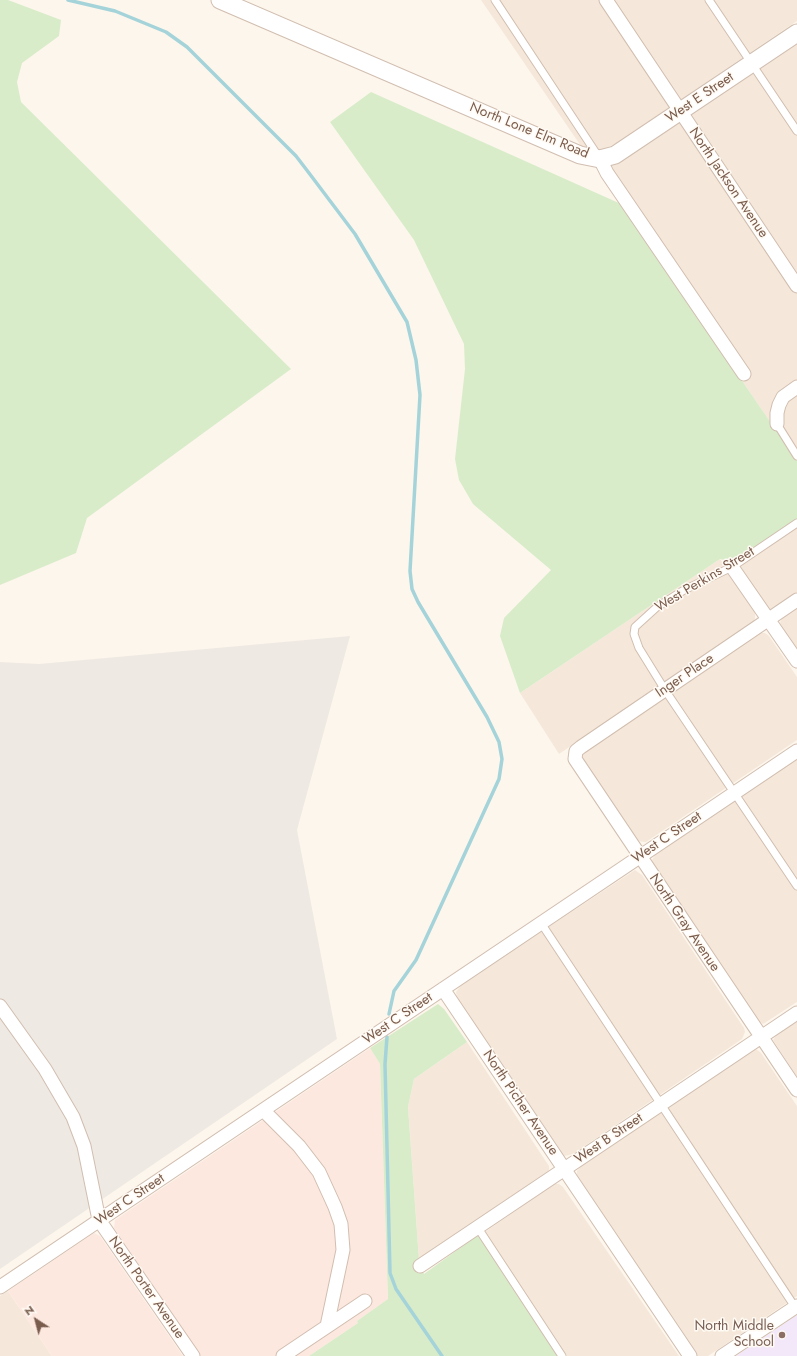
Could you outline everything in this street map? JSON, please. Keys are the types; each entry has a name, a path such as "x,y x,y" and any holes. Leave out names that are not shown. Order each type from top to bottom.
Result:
{"street":[{"name":"North Lone Elm Road","path":"220,0 580,155 600,159 607,173 744,374"},
{"name":"North Jackson Avenue","path":"606,0 797,286"},
{"name":"West E Street","path":"600,159 616,155 797,33"},
{"path":"777,424 779,405 783,397 797,387"},
{"path":"732,567 797,661"},
{"name":"Inger Place","path":"575,754 581,746 797,600"},
{"name":"West C Street","path":"0,1287 797,751"},
{"name":"North Gray Avenue","path":"575,754 577,764 797,1090"},
{"name":"North Picher Avenue","path":"443,989 690,1356"},
{"name":"North Porter Avenue","path":"0,1006 45,1069 73,1117 84,1146 99,1220 193,1356"},
{"name":"West B Street","path":"420,1266 797,1013"},
{"path":"263,1110 299,1146 319,1172 335,1206 341,1224 343,1250 327,1326"},
{"path":"283,1356 365,1301"},
{"path":"722,1356 737,1352 796,1306"}],"lane":[{"path":"495,0 600,159"},
{"path":"709,0 797,131"},
{"path":"777,424 797,456"},
{"name":"West Perkins Street","path":"665,690 635,640 635,627 657,607 684,590 732,567 797,523"},
{"path":"665,690 797,886"},
{"path":"541,923 796,1306"},
{"path":"478,1228 562,1356"}],"shaded area":[{"path":"481,0 797,0 797,21 615,144 600,150 583,149"},
{"path":"797,41 797,461 596,168 602,167"},
{"path":"797,519 797,592 769,610 732,562"},
{"path":"720,559 755,612 755,619 753,622 559,754 520,693"},
{"path":"797,606 797,651 780,623 782,617"},
{"path":"760,633 765,633 769,636 797,677 797,740 646,842 636,841 581,757 584,751"},
{"path":"350,636 297,830 337,1039 0,1269 0,662 39,664"},
{"path":"797,759 797,1002 763,1024 758,1020 653,864 652,860 655,855"},
{"path":"635,870 642,875 744,1028 745,1032 742,1039 573,1154 565,1156 562,1155 457,999 456,992 462,984"},
{"path":"797,1020 797,1077 773,1040 777,1034"},
{"path":"467,1042 549,1166 549,1172 419,1260 408,1107 414,1079"},
{"path":"370,1048 380,1064 388,1299 357,1321 358,1323 309,1356 201,1356 114,1228 115,1220"},
{"path":"756,1049 761,1053 797,1106 797,1296 708,1356 695,1356 577,1179 577,1171 582,1165"},
{"path":"554,1184 559,1184 563,1187 679,1356 567,1356 485,1232"},
{"path":"94,1233 100,1236 183,1356 52,1356 8,1291"},
{"path":"8,1291 52,1356 0,1356 0,1296"},
{"name":"North Middle School","path":"797,1315 797,1356 736,1356"}],"green space":[{"path":"0,0 8,0 61,20 59,36 22,63 17,82 21,102 291,369 87,518 76,553 0,585"},
{"path":"371,92 621,204 797,461 797,519 732,562 720,559 520,693 500,636 504,618 551,570 473,504 459,480 455,459 465,369 464,344 414,240 330,122"},
{"path":"438,1004 444,1009 467,1042 414,1079 408,1107 419,1260 424,1274 478,1235 558,1356 309,1356 358,1323 357,1321 388,1299 380,1064 370,1048"}],"waterway":[{"path":"68,0 115,11 166,32 187,47 296,156 355,234 407,322 416,360 420,395 410,571 412,589 418,602 487,717 499,742 502,759 499,779 416,960 394,991 389,1014"},
{"path":"387,1037 385,1064 390,1273 396,1289 442,1356"}],"place":[{"name":"North Middle School","path":"782,1335"}]}
